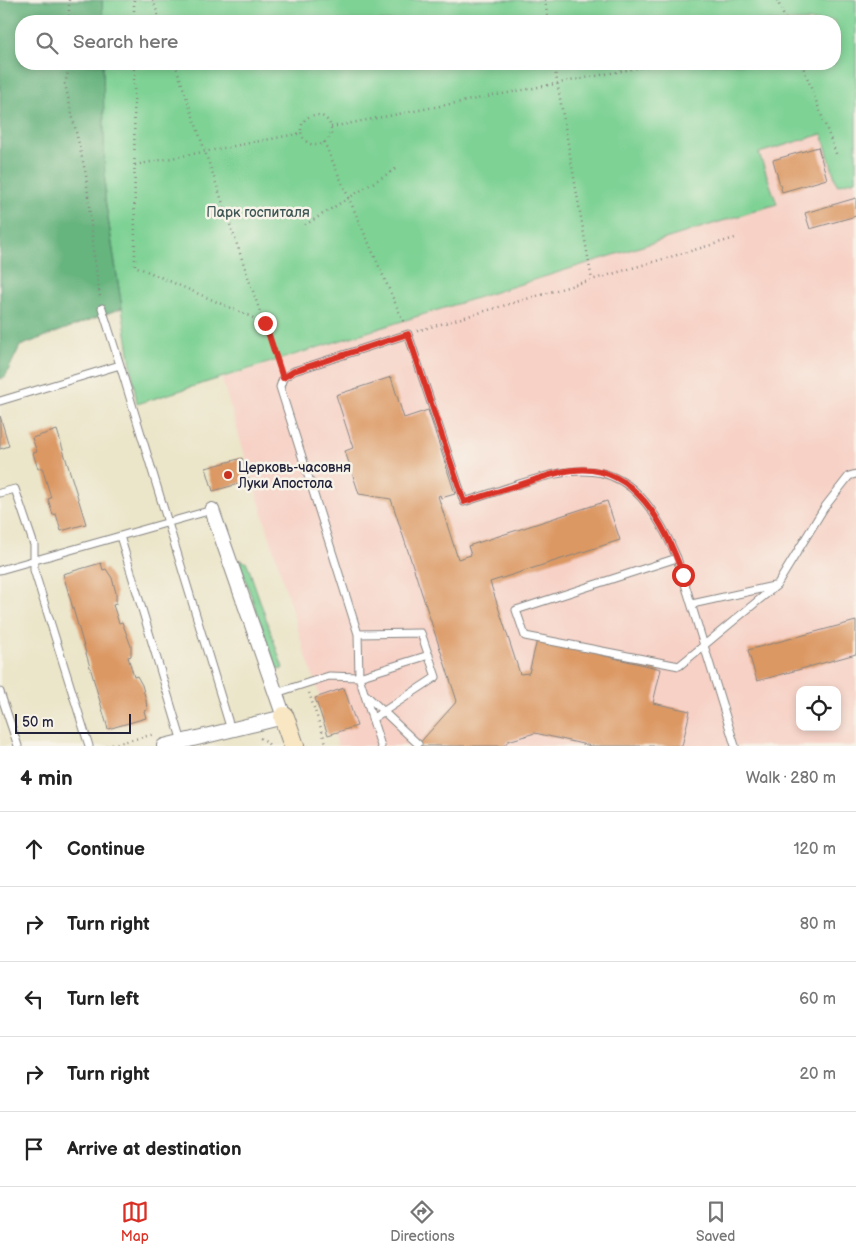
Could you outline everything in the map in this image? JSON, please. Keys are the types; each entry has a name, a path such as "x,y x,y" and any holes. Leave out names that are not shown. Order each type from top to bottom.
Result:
{"street":[{"path":"212,510 294,746"},
{"path":"164,746 284,717"}],"lane":[{"path":"102,308 231,730"},
{"path":"381,746 359,677 358,634 281,394 283,378 294,371 408,334 464,502 574,470 598,471 612,476 638,494 660,523 677,558 736,746"},
{"path":"0,401 120,365"},
{"path":"677,558 516,610 525,636 679,666 777,585 824,508 849,476 856,474"},
{"path":"0,493 15,489 34,545 34,570 89,746"},
{"path":"0,570 212,510"},
{"path":"120,536 182,742"},
{"path":"692,604 777,585"},
{"path":"358,634 422,634 436,677 372,719"},
{"path":"276,694 329,676 359,677 429,655"},
{"path":"0,692 18,746"},
{"path":"364,693 418,744"}],"path":[{"path":"69,0 69,15"},
{"path":"134,0 134,15"},
{"path":"153,0 158,15"},
{"path":"545,0 547,15"},
{"path":"777,0 783,15"},
{"path":"68,70 65,84 86,175 94,256 102,308"},
{"path":"134,70 135,266 265,323"},
{"path":"177,70 283,378"},
{"path":"555,70 592,280"},
{"path":"331,127 626,70"},
{"path":"804,70 837,156"},
{"path":"313,115 326,119 331,127 330,135 324,142 311,143 302,133 303,124 313,115"},
{"path":"134,165 302,133"},
{"path":"324,142 408,334 735,238"},
{"path":"305,225 397,168"},
{"path":"306,683 327,746"},
{"path":"107,746 178,728"}],"shaded area":[{"path":"822,134 837,185 856,180 856,746 338,746 334,734 328,735 315,698 320,696 304,650 222,379 776,204 759,153"}],"green space":[{"path":"0,0 102,0 103,15 15,15 15,70 103,70 105,199 122,308 20,346 5,377 0,379"},
{"name":"Парк госпиталя","path":"102,0 856,0 856,180 837,185 822,134 759,153 777,204 137,404 105,199 103,70 841,70 841,15 103,15"},
{"path":"241,560 247,563 283,668 281,670 276,667 240,564"}],"building":[{"path":"818,147 827,179 782,192 773,160"},
{"path":"856,198 856,216 810,229 805,213"},
{"path":"391,377 404,418 428,410 455,494 441,498 440,495 438,496 458,559 471,555 468,546 607,501 620,540 490,582 520,674 529,673 537,640 661,669 653,703 690,711 682,746 591,746 535,733 508,741 504,746 417,746 457,701 391,499 359,494 345,451 353,448 336,395"},
{"path":"0,416 9,446 0,449"},
{"path":"57,430 86,524 61,531 56,514 53,515 48,499 51,498 42,467 38,469 33,453 37,452 32,438"},
{"name":"Церковь-часовня Луки Апостола","path":"242,458 249,481 213,491 206,468"},
{"path":"101,563 103,570 106,569 112,578 116,593 116,604 113,605 119,623 122,622 131,646 131,656 128,657 134,677 137,676 142,685 147,710 144,711 146,718 108,729 63,574"},
{"path":"856,621 856,654 757,681 748,650"},
{"path":"344,688 357,726 328,735 315,698"}],"place":[{"name":"Церковь-часовня Луки Апостола","path":"228,475"}],"route":[{"path":"265,323 283,378 294,371 408,334 464,502 562,472 586,469 598,471 612,476 627,485 648,506 668,536 683,575"}]}
